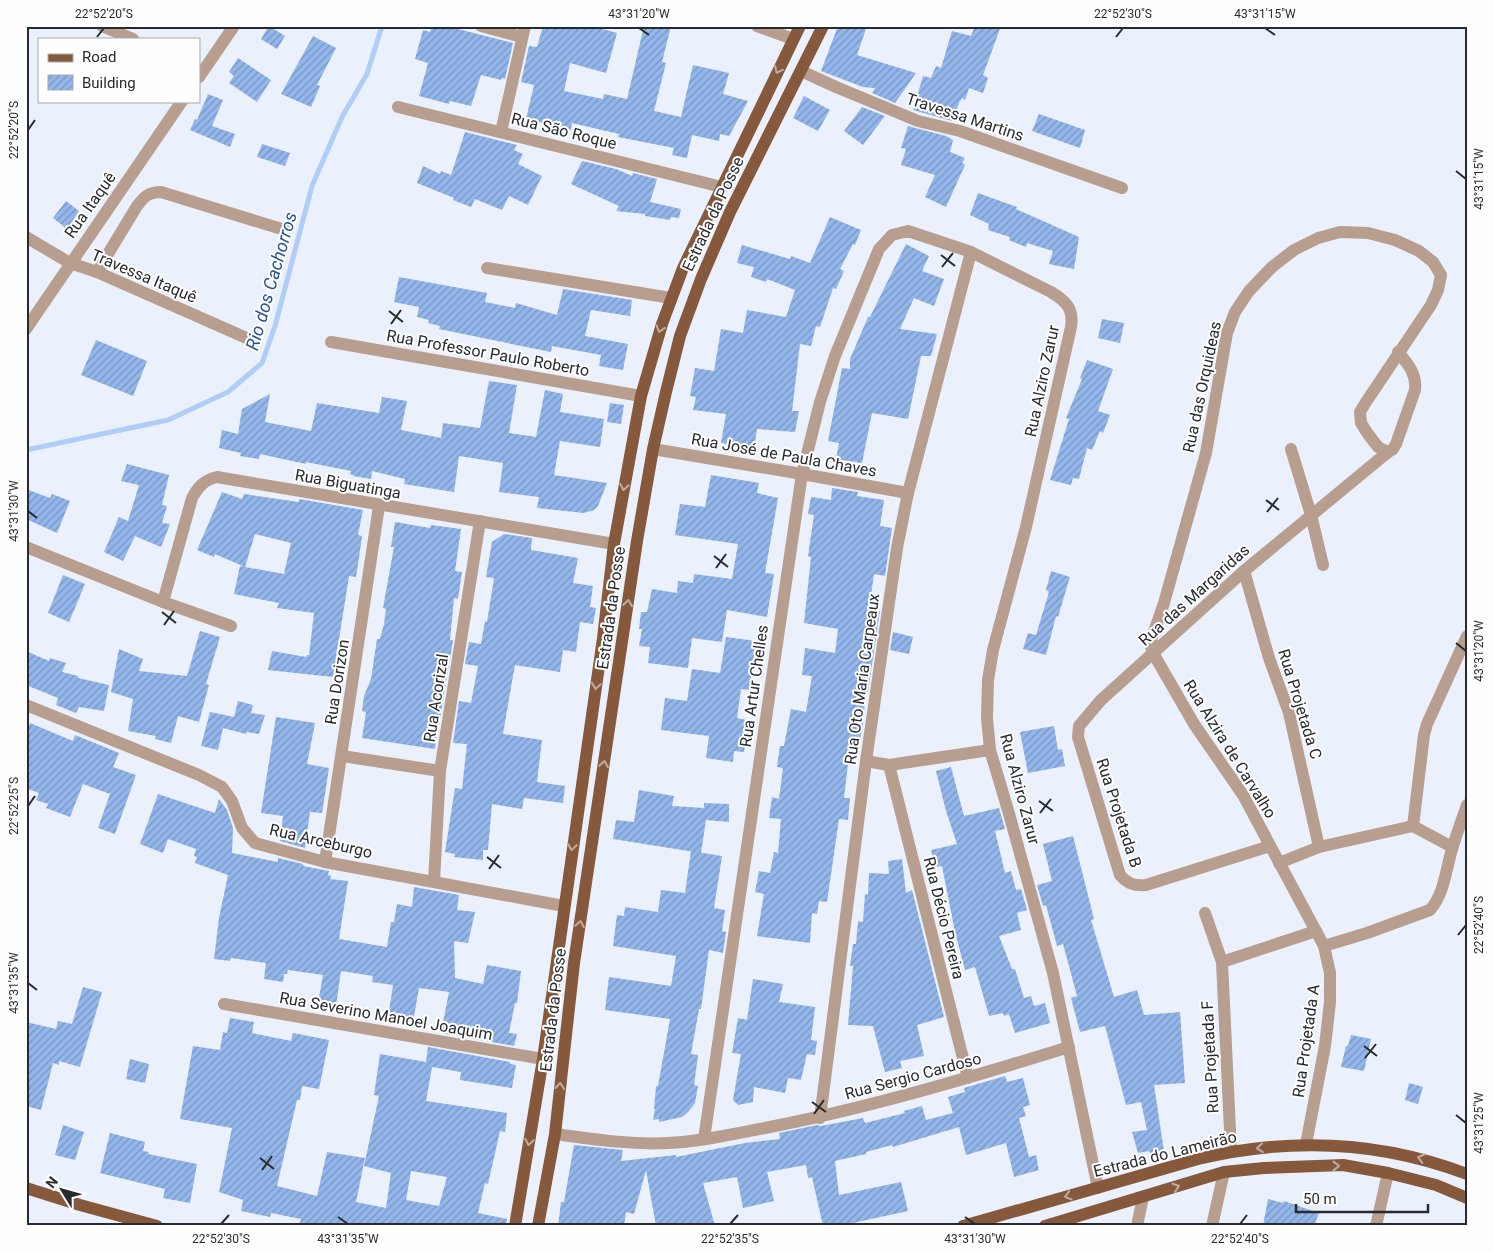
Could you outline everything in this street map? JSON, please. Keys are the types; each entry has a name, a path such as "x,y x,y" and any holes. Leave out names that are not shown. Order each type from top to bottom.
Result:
{"main road":[{"name":"Estrada da Posse","path":"515,1226 543,1060 603,638 614,544 641,396 671,298 683,268 800,26"},
{"name":"Estrada da Posse","path":"538,1226 555,1134 574,963 637,541 653,449 680,336 700,279 730,212 823,26"},
{"name":"Estrada do Lameirão","path":"962,1226 1198,1158 1231,1151 1306,1144 1346,1145 1395,1152 1436,1162 1467,1174"},
{"name":"Estrada do Lameirão","path":"1045,1226 1224,1172 1279,1167 1343,1165 1388,1173 1436,1185 1467,1198"},
{"path":"26,1188 141,1224 157,1226"}],"street":[{"path":"102,26 131,38"},
{"path":"201,70 234,26"},
{"path":"482,26 523,32 501,132"},
{"path":"757,26 793,38"},
{"name":"Travessa Martins","path":"801,71 918,121 960,131 1122,188"},
{"name":"Rua Itaquê","path":"26,329 181,102"},
{"name":"Rua São Roque","path":"398,107 722,187"},
{"path":"97,272 137,206 144,197 153,192 161,192 284,230"},
{"name":"Rua Artur Chelles","path":"704,1139 802,474 820,402 835,356 880,249 892,235 908,231 970,252"},
{"name":"Rua das Orquideas","path":"1153,653 1151,647 1152,638 1164,603 1206,453 1227,333 1235,312 1249,291 1272,267 1287,255 1318,238 1340,232 1368,233 1396,240 1420,251 1433,262 1441,275 1438,290 1431,305 1398,352 1360,412 1361,423 1368,434 1378,446 1388,452"},
{"name":"Travessa Itaquê","path":"26,237 70,263 97,272 251,340"},
{"name":"Rua Alziro Zarur","path":"970,252 1051,292 1061,298 1071,310 1071,327 1026,527 993,650 988,680 987,718 990,750 1053,973 1098,1188"},
{"name":"Rua Oto Maria Carpeaux","path":"820,1118 866,761 897,548 908,493 970,252"},
{"path":"487,268 671,298"},
{"name":"Rua Professor Paulo Roberto","path":"330,342 641,396"},
{"path":"1388,452 1396,444 1415,390 1416,381 1414,372 1398,352"},
{"name":"Rua José de Paula Chaves","path":"653,449 908,493"},
{"path":"1291,449 1311,515 1322,565"},
{"name":"Rua das Margaridas","path":"1101,700 1244,571 1388,452"},
{"name":"Rua Biguatinga","path":"163,602 192,498 196,490 208,479 216,477 379,506 614,544"},
{"name":"Rua Dorizon","path":"325,862 379,506"},
{"name":"Rua Acorizal","path":"434,881 440,771 480,521"},
{"path":"26,547 163,602 231,626"},
{"name":"Rua Projetada C","path":"1244,571 1269,658 1289,713 1319,847"},
{"path":"1413,826 1422,744 1427,724 1467,636"},
{"name":"Rua Alzira de Carvalho","path":"1153,653 1194,724 1243,796 1279,863"},
{"name":"Rua Projetada B","path":"1101,700 1079,726 1078,737 1120,875 1126,882 1134,886 1146,885 1270,846"},
{"name":"Rua Arceburgo","path":"26,706 199,775 222,787 232,801 242,828 255,843 325,862 564,906"},
{"path":"866,761 889,765 990,750"},
{"path":"342,756 440,771"},
{"name":"Rua Décio Pereira","path":"889,765 968,1078"},
{"path":"1324,946 1426,912 1434,905 1441,890 1452,847 1467,805"},
{"path":"1279,863 1319,847 1413,826 1452,847"},
{"name":"Rua Projetada A","path":"1279,863 1324,946 1330,973 1330,1002 1324,1046 1306,1144"},
{"name":"Rua Projetada F","path":"1205,913 1222,962 1231,1151"},
{"path":"1222,962 1316,931"},
{"name":"Rua Severino Manoel Joaquim","path":"224,1004 543,1060"},
{"name":"Rua Sergio Cardoso","path":"555,1134 643,1144 704,1139 820,1118 968,1078 1069,1048"},
{"path":"1212,1226 1224,1172"},
{"path":"1376,1226 1388,1173"},
{"path":"1137,1226 1143,1197"}],"building":[{"path":"269,26 285,36 277,49 261,39"},
{"path":"432,26 446,26 513,43 505,79 502,78 501,80 481,75 471,106 450,101 449,104 419,96 428,63 415,59 423,30 430,32"},
{"path":"543,26 591,26 617,33 606,73 570,63 564,91 603,99 604,94 627,99 644,26 671,26 662,62 666,63 654,111 681,117 693,65 729,73 723,94 748,101 729,136 720,134 719,141 692,135 687,158 672,155 674,148 618,137 619,134 572,123 571,130 526,119 534,85 521,82 529,46 537,47"},
{"path":"838,26 867,26 857,55 916,73 895,103 872,93 875,88 863,87 821,71"},
{"path":"975,26 1001,26 983,75 988,78 983,93 969,88 965,100 962,98 959,103 952,121 913,110 923,76 931,78 936,66 941,68 952,31 971,36"},
{"path":"313,36 336,48 317,85 320,86 311,107 281,94"},
{"path":"238,58 271,80 257,102 229,83 234,76 229,72"},
{"path":"208,94 223,100 212,126 235,134 230,147 190,130 195,119 197,120"},
{"path":"804,96 830,110 818,131 793,118"},
{"path":"862,107 885,116 863,145 844,131"},
{"path":"1039,114 1085,130 1080,148 1032,131"},
{"path":"908,126 946,136 953,140 950,152 965,158 962,163 965,165 946,207 925,197 935,175 901,165 906,149 901,148"},
{"path":"465,132 517,145 514,150 523,154 518,164 542,176 528,205 509,196 502,210 475,199 471,207 417,183 423,166 440,174 441,171 451,175"},
{"path":"262,144 290,153 285,166 257,157"},
{"path":"582,161 616,169 632,176 633,173 657,179 650,202 681,209 679,218 671,217 670,220 645,216 645,214 616,211 619,206 571,184"},
{"path":"978,193 1017,207 1016,209 1079,237 1074,269 1049,264 1053,251 1027,243 1026,247 1009,240 1010,237 988,230 989,224 970,215"},
{"path":"66,201 79,211 67,229 53,218"},
{"path":"830,217 861,230 855,245 853,244 840,269 844,271 836,289 833,288 820,327 816,326 811,346 800,344 792,411 799,411 795,432 757,429 754,448 721,443 726,414 693,410 696,397 690,396 695,368 714,371 721,329 743,333 747,310 786,317 795,290 767,279 766,282 751,277 754,267 737,263 742,245 790,259 791,256 810,263"},
{"path":"906,244 929,256 922,271 944,279 934,306 914,298 900,329 937,334 931,356 921,356 908,419 872,413 862,463 836,459 839,443 828,441 842,368 850,369 850,359 868,317 870,317"},
{"path":"399,277 487,293 485,302 515,308 516,303 557,315 563,289 632,300 630,316 591,310 585,336 628,344 623,370 599,366 601,355 552,346 551,352 439,329 440,326 428,323 429,320 417,317 419,307 394,302"},
{"path":"1102,319 1124,323 1120,343 1098,338"},
{"path":"96,340 147,361 133,396 81,375"},
{"path":"1087,360 1113,369 1098,411 1110,415 1103,433 1100,431 1092,450 1087,448 1079,479 1073,478 1071,485 1050,480 1069,419 1066,418 1082,379 1080,378"},
{"path":"489,381 517,385 509,433 536,437 545,390 563,394 560,412 604,419 600,447 560,441 554,475 607,483 598,506 594,510 584,513 537,508 539,497 499,492 503,463 459,456 454,492 404,484 405,479 372,471 371,479 353,476 350,474 351,471 260,454 259,459 240,456 241,453 219,448 222,430 238,434 242,409 270,394 265,422 311,431 317,403 379,413 382,397 407,401 401,430 441,438 443,423 480,428"},
{"path":"610,403 624,405 621,424 607,422"},
{"path":"127,464 169,475 162,505 167,506 162,523 170,524 161,547 135,536 123,561 104,552 119,517 128,521 139,485 121,481"},
{"path":"711,475 759,483 757,493 778,498 765,573 774,574 767,617 727,610 722,642 692,638 688,668 648,663 650,647 639,646 642,629 639,629 641,612 647,612 652,589 677,593 678,581 693,583 694,574 732,579 738,544 675,535 680,504 705,507"},
{"path":"832,488 858,492 857,496 884,500 880,526 892,528 885,576 874,574 869,609 880,611 857,757 849,756 844,798 850,798 848,820 839,819 827,902 819,901 817,914 812,913 810,943 757,936 764,894 755,892 759,871 770,873 774,852 778,853 781,819 769,818 772,797 779,799 783,768 777,767 780,746 784,746 791,709 806,712 812,676 802,675 805,648 835,653 838,629 804,623 811,557 808,556 814,515 808,514 811,497 831,500"},
{"path":"26,489 50,498 52,494 70,501 57,533 26,519"},
{"path":"222,492 242,499 244,494 299,502 299,499 363,510 358,535 362,536 356,577 349,576 333,677 268,670 272,651 306,657 309,655 314,613 277,608 279,603 234,594 240,566 245,567 215,554 214,557 197,550","holes":["255,534 291,543 284,574 245,567"]},
{"path":"395,522 430,528 431,525 461,529 455,571 462,572 458,599 454,598 450,640 453,640 435,749 362,738 366,712 362,711 364,696 371,679 377,639 380,639 384,624 386,609 383,608 394,547 391,547"},
{"path":"504,534 532,538 531,550 578,558 573,583 593,586 590,607 596,608 593,624 580,622 576,652 563,650 560,672 515,665 503,734 542,740 537,782 565,786 563,803 524,798 522,809 492,804 488,850 483,850 483,860 454,857 455,854 445,852 455,788 462,789 467,744 453,743 459,701 471,703 478,666 465,664 469,642 481,644 485,621 487,622 494,578 486,577 492,542"},
{"path":"1051,571 1070,577 1058,617 1056,616 1046,655 1023,649 1028,633 1036,635 1049,592 1046,590"},
{"path":"63,575 85,584 69,622 48,613"},
{"path":"200,631 220,637 206,684 209,685 199,722 178,716 171,743 155,739 156,736 128,731 133,699 111,692 119,649 143,659 139,671 187,676"},
{"path":"893,632 913,637 909,654 890,650"},
{"path":"726,637 756,641 749,690 741,689 737,718 746,720 745,725 748,726 744,752 734,751 733,762 706,758 709,736 661,730 665,698 687,701 692,669 720,673"},
{"path":"26,651 49,661 50,658 66,663 62,672 78,676 78,678 109,685 104,711 79,707 76,713 56,705 58,698 26,685"},
{"path":"238,701 253,705 251,713 265,715 259,734 247,732 246,734 223,728 218,750 201,746 210,712 234,717"},
{"path":"276,717 315,723 307,764 329,768 322,813 310,812 305,848 280,841 283,816 261,813"},
{"path":"30,723 73,741 75,735 119,753 113,767 136,775 115,834 98,828 110,794 83,784 70,817 46,808 48,804 36,800 39,793 26,788 26,732"},
{"path":"1054,726 1058,750 1062,749 1065,766 1028,773 1020,732"},
{"path":"951,767 964,816 999,808 1005,829 995,831 1005,873 1011,871 1016,890 1021,889 1027,910 1017,913 1021,930 999,936 1012,969 1015,969 1024,998 1031,996 1034,1006 1045,1003 1050,1023 1015,1033 1009,1014 1004,1016 1003,1013 989,1016 975,967 965,970 955,932 942,866 935,867 931,850 957,844 936,771"},
{"path":"639,790 674,796 672,806 704,808 704,803 729,804 729,822 706,820 701,853 613,839 616,820 634,822"},
{"path":"158,794 215,813 219,799 227,810 233,828 232,853 278,862 278,858 303,864 303,866 329,871 330,879 348,881 339,939 387,947 391,922 394,922 397,904 412,907 414,887 459,895 457,910 475,912 468,943 454,941 455,978 483,984 487,965 521,971 517,1003 515,1003 509,1033 517,1034 514,1046 441,1033 449,992 419,988 413,1022 388,1018 393,985 372,982 373,976 341,971 336,1006 318,1003 323,975 288,970 287,974 284,974 283,982 264,979 266,963 231,958 230,961 214,959 219,918 228,875 195,863 197,857 194,856 196,849 168,839 163,853 140,844"},
{"path":"1073,836 1094,919 1091,920 1114,997 1137,990 1144,1015 1180,1012 1185,1083 1154,1085 1164,1151 1151,1155 1149,1151 1138,1153 1132,1132 1147,1130 1141,1102 1126,1105 1105,1026 1080,1032 1071,998 1077,996 1063,944 1057,946 1046,905 1043,906 1037,885 1052,881 1043,844"},
{"path":"691,851 722,856 714,908 725,910 722,931 726,932 723,953 709,950 701,1009 699,1009 691,1054 698,1055 694,1085 698,1086 695,1103 682,1117 659,1122 659,1119 653,1120 656,1086 658,1086 670,1019 605,1010 609,977 671,986 676,956 613,946 617,915 624,916 625,907 658,912 661,890 685,893"},
{"path":"902,859 906,893 912,890 944,1017 917,1025 924,1056 900,1061 902,1068 885,1072 873,1026 848,1025 853,966 850,966 853,944 856,944 858,921 863,922 865,894 868,895 869,873 889,874 888,861"},
{"path":"753,979 783,984 779,1002 815,1007 811,1040 817,1041 815,1055 807,1054 801,1080 788,1078 785,1093 754,1087 753,1102 738,1105 733,1100 741,1054 732,1053 738,1018 747,1020"},
{"path":"83,987 102,992 80,1067 59,1061 59,1065 53,1063 41,1110 26,1106 26,1022 56,1029 58,1021 72,1024"},
{"path":"230,1018 254,1022 252,1033 291,1041 293,1033 329,1040 319,1089 302,1086 300,1100 297,1100 277,1186 317,1196 327,1152 365,1158 356,1202 386,1208 391,1173 364,1166 379,1096 374,1095 380,1054 426,1062 428,1047 510,1062 510,1064 516,1065 512,1088 460,1080 461,1072 432,1067 426,1101 507,1113 505,1132 500,1131 488,1184 485,1183 478,1213 507,1219 506,1226 299,1226 301,1219 271,1213 270,1217 241,1211 243,1200 219,1192 232,1128 180,1119 193,1046 220,1050 223,1032 227,1033","holes":["411,1171 447,1177 439,1206 406,1200"]},
{"path":"1351,1035 1371,1039 1364,1071 1341,1067"},
{"path":"130,1059 149,1064 145,1083 126,1079"},
{"path":"1005,1076 1007,1082 1023,1078 1030,1105 1023,1107 1026,1116 1019,1118 1029,1157 1036,1155 1039,1170 1014,1177 1006,1143 966,1155 959,1127 893,1147 892,1145 866,1152 866,1154 835,1161 839,1195 901,1182 908,1211 839,1226 823,1226 812,1177 808,1178 806,1165 767,1172 774,1201 743,1208 737,1177 703,1183 715,1226 656,1226 646,1170 634,1214 626,1212 624,1226 558,1226 561,1202 564,1202 574,1145 623,1150 621,1161 676,1155 676,1157 745,1143 780,1139 779,1133 863,1118 865,1123 905,1113 904,1111 922,1106 926,1120 953,1113 948,1097 965,1092 964,1088"},
{"path":"1409,1083 1423,1087 1418,1104 1405,1100"},
{"path":"63,1125 84,1132 75,1160 55,1155"},
{"path":"110,1133 145,1142 143,1151 149,1152 148,1154 197,1164 190,1203 163,1198 165,1189 100,1173"},
{"path":"1268,1199 1283,1203 1284,1201 1319,1213 1314,1226 1263,1226"}],"waterway":[{"name":"Rio dos Cachorros","path":"26,450 168,420 228,392 262,363 275,326 312,186 342,117 367,74 382,26"}]}
